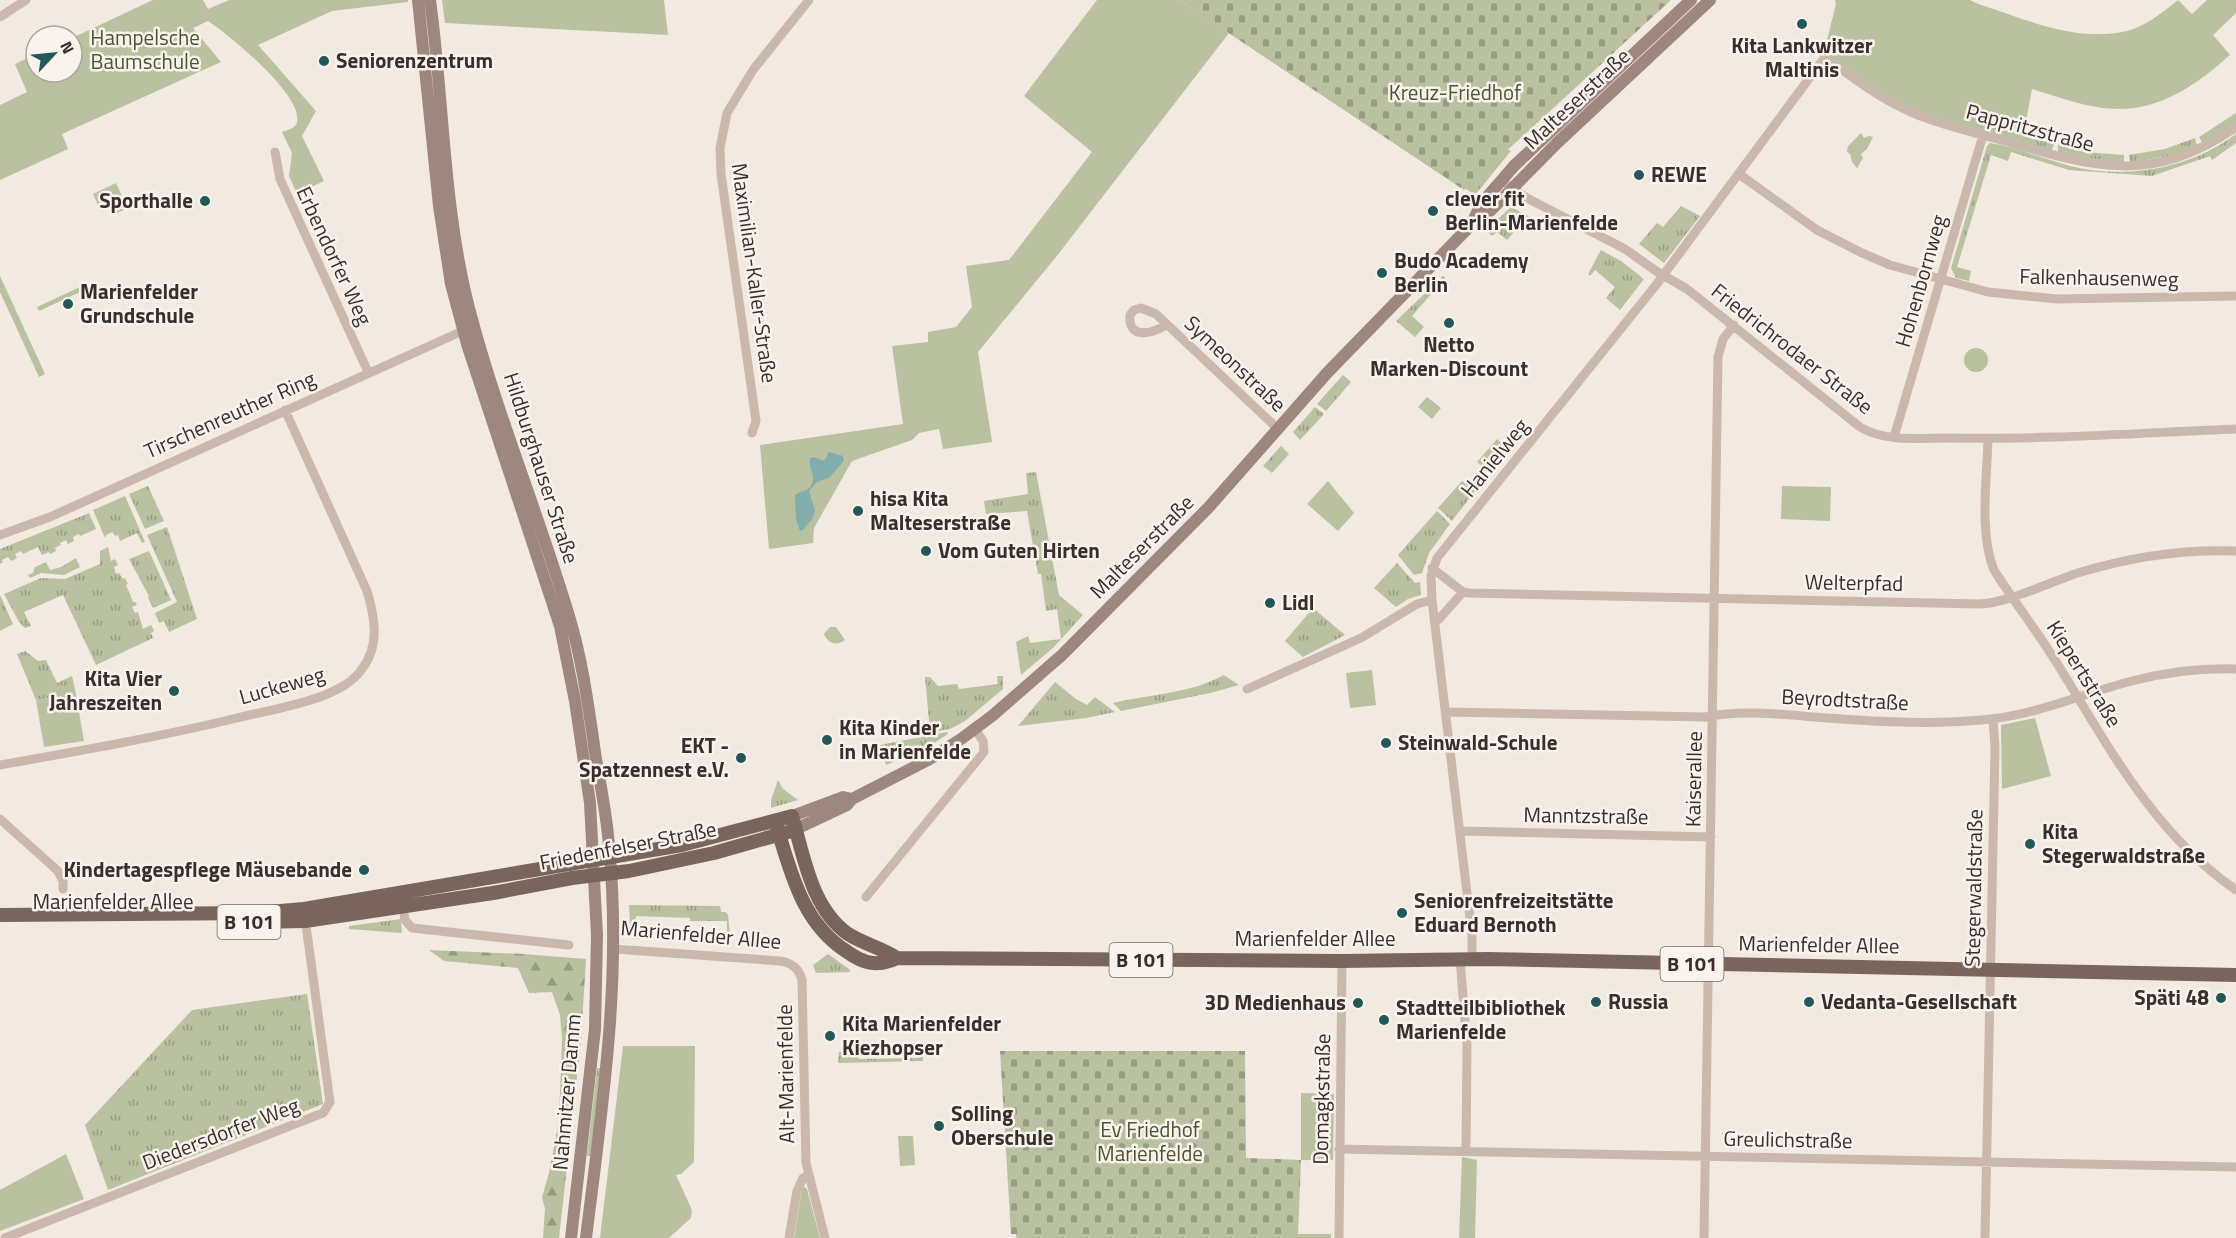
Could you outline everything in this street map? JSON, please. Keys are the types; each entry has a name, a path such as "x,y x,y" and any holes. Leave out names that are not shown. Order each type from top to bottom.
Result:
{"main road":[{"name":"Hildburghauser Straße","path":"418,0 444,252 569,617 585,684 610,857 614,949"},
{"name":"Hildburghauser Straße","path":"430,0 455,247 469,328 569,662 585,764 594,859"},
{"name":"Malteserstraße","path":"1616,79 1691,0"},
{"name":"Malteserstraße","path":"1470,226 1481,204 1502,180 1703,2"},
{"name":"Malteserstraße","path":"975,729 1034,681 1071,647 1209,507 1333,367 1470,226 1490,211 1511,189 1552,138"},
{"name":"Friedenfelser Straße","path":"402,900 594,859 682,845 775,821 794,822 847,805 852,799 928,760 975,729"},
{"name":"Marienfelder Allee","path":"775,821 799,894 812,918 827,936 842,949 864,962 884,964 897,958"},
{"name":"Friedenfelser Straße","path":"402,900 611,873 710,854 779,835 794,822"},
{"name":"Marienfelder Allee","path":"794,822 814,888 828,915 844,931 859,941 897,958 1342,961 1466,959 2236,975"},
{"path":"594,859 597,948"},
{"name":"Marienfelder Allee","path":"0,923 305,915 402,900"},
{"name":"Marienfelder Allee","path":"0,915 257,913 305,915"},
{"name":"Marienfelder Allee","path":"597,948 614,949"},
{"name":"Nahmitzer Damm","path":"571,1238 595,1029 597,948"},
{"name":"Nahmitzer Damm","path":"586,1238 608,1060 614,949"}],"street":[{"path":"0,17 26,0"},
{"name":"Maximilian-Kaller-Straße","path":"752,433 756,421 721,174 722,134 726,115 744,83 809,0"},
{"name":"Pappritzstraße","path":"1825,57 1871,90 1895,104 1934,121 2082,163 2127,166 2161,162 2209,145 2236,127"},
{"name":"Hanielweg","path":"1432,568 1437,558 1663,275 1825,57"},
{"name":"Hohenbornweg","path":"1894,437 1983,135"},
{"name":"Erbendorfer Weg","path":"275,152 280,179 368,372"},
{"name":"Falkenhausenweg","path":"1739,174 1797,217 1840,242 1890,265 1988,292 2035,298 2236,296"},
{"name":"Friedrichrodaer Straße","path":"1502,180 1511,189 1625,249 1687,289 1860,427 1875,435 1988,439 2236,429"},
{"name":"Symeonstraße","path":"1166,325 1278,429"},
{"name":"Kaiserallee","path":"1704,1238 1718,357 1723,339 1734,325"},
{"name":"Tirschenreuther Ring","path":"0,535 46,519 469,328"},
{"name":"Luckeweg","path":"0,765 119,744 309,700 341,688 363,669 370,655 375,634 373,613 367,591 285,410"},
{"name":"Kiepertstraße","path":"1988,439 1987,550 1994,570 2079,698 2122,770 2149,806 2194,855 2236,890"},
{"name":"Welterpfad","path":"1463,592 1980,604 1991,603 2082,572 2130,560 2180,552 2236,551"},
{"path":"1434,620 1439,619 1463,592 1432,568 1434,620 1473,943 1466,959 1466,1151"},
{"path":"1247,689 1361,638 1417,604 1432,600"},
{"name":"Beyrodtstraße","path":"1446,712 1705,717 1720,714 1786,715 1933,723 1992,718 2042,710 2162,674 2236,669"},
{"name":"Stegerwaldstraße","path":"1985,1238 1995,748 1992,718"},
{"path":"866,897 984,752 983,741 975,729"},
{"path":"0,819 58,872 63,881 63,889"},
{"name":"Manntzstraße","path":"1460,831 1710,837"},
{"path":"402,900 405,920 412,928 569,945"},
{"name":"Diedersdorfer Weg","path":"5,1238 323,1113 330,1102 305,915"},
{"name":"Marienfelder Allee","path":"614,949 780,961 793,965 799,971"},
{"name":"Domagkstraße","path":"1339,1238 1342,961"},
{"name":"Alt-Marienfelde","path":"799,971 802,980 806,1163 825,1238"},
{"name":"Greulichstraße","path":"1340,1149 2236,1167"},
{"path":"789,1238 797,1188 803,1178 808,1176"}],"green space":[{"name":"Hampelsche Baumschule","path":"153,0 203,0 208,9 229,0 408,0 408,2 332,11 258,45 316,111 302,136 324,181 297,194 289,176 292,153 282,132 295,126 296,110 277,82 262,66 208,21 193,28 221,62 62,134 68,149 0,180 0,105 27,92 15,64 24,60 24,84 84,84 84,32"},
{"path":"442,0 664,0 668,35 445,23"},
{"path":"1097,0 1179,0 1229,33 1056,257 978,352 992,442 943,449 939,429 919,433 912,440 852,461 814,528 813,543 769,549 760,445 903,424 892,346 928,342 928,332 956,327 972,307 966,266 1009,260 1092,152 1024,96"},
{"name":"Kreuz-Friedhof","path":"1179,0 1671,0 1464,190"},
{"path":"1835,0 1970,0 2051,28 2089,34 2108,34 2134,29 2154,18 2178,0 2192,14 2207,0 2236,0 2236,13 2213,35 2230,55 2202,78 2172,96 2156,103 2122,109 2085,105 2032,89 2024,132 1991,122 1988,132 1931,116 1898,102 1869,85 1824,52 1836,4"},
{"path":"2236,113 2236,123 2203,144 2199,137"},
{"path":"1993,126 2054,145 2051,152 1990,133"},
{"path":"1861,133 1864,138 1873,137 1867,149 1861,154 1863,158 1857,168 1847,152 1848,146"},
{"path":"2236,134 2236,143 2212,160 2210,156 2152,176 2069,170 2011,152 2008,161 1991,155 1957,267 1971,271 1969,281 1956,278 1951,268 1987,146 1990,143 2070,166 2113,172 2135,171 2178,163 2218,146"},
{"path":"2195,138 2197,146 2173,155 2130,163 2129,155 2165,149"},
{"path":"2058,145 2084,152 2124,155 2124,163 2058,154"},
{"path":"1507,149 1511,151 1475,195 1463,187"},
{"path":"116,183 124,201 101,211 93,194"},
{"path":"146,193 148,199 117,213 114,207"},
{"path":"1681,206 1700,216 1664,263 1639,244 1657,223 1663,227"},
{"path":"1511,207 1534,219 1533,221 1526,218 1507,240 1497,232 1492,236 1486,230"},
{"path":"1601,250 1621,261 1644,279 1620,310 1606,298 1615,287 1595,270 1590,276 1588,274"},
{"path":"0,276 45,374 39,377 0,292"},
{"path":"1443,276 1445,278 1412,316 1424,327 1415,337 1396,321"},
{"path":"91,282 93,286 39,311 37,307"},
{"path":"1976,348 1985,351 1988,360 1985,369 1976,372 1967,369 1964,360 1967,351"},
{"path":"1343,375 1351,382 1326,411 1317,404"},
{"path":"1427,397 1441,408 1432,419 1418,407"},
{"path":"1315,407 1324,414 1300,440 1293,432"},
{"path":"1497,439 1509,449 1489,472 1477,462"},
{"path":"1281,446 1289,454 1272,473 1263,466"},
{"path":"1036,472 1059,595 1083,615 1054,647 1021,675 1016,642 1028,636 1030,643 1061,639 1057,609 1046,611 1041,574 1038,574 1027,511 986,514 984,501 1028,494 1026,473"},
{"path":"1328,481 1354,513 1338,531 1307,504"},
{"path":"1462,481 1475,491 1452,521 1438,508"},
{"path":"148,486 164,521 145,529 129,494"},
{"path":"1782,486 1831,487 1830,521 1781,519"},
{"path":"125,496 145,542 142,543 137,533 120,541 118,535 115,536 112,532 105,538 93,510"},
{"path":"1437,511 1450,524 1429,553 1422,573 1414,575 1398,555"},
{"path":"89,513 96,529 73,537 74,541 68,544 66,540 60,543 61,545 55,548 56,551 50,554 49,552 42,555 38,547 23,554 21,551 15,554 17,558 11,561 8,557 0,564 0,549"},
{"path":"167,527 197,619 169,632 164,621 159,623 155,613 177,602 147,535"},
{"path":"108,547 111,561 115,559 118,565 114,567 116,574 119,573 123,579 125,578 133,602 137,605 132,607 135,613 138,612 143,629 151,625 154,631 151,633 153,638 96,665 63,595 24,612 31,626 25,628 19,622 4,594 41,578 65,579 100,564 100,551"},
{"path":"149,551 171,600 153,608 129,559"},
{"path":"76,558 80,567 64,575 41,573 30,578 28,575 33,573 35,567 46,562 50,570 61,567"},
{"path":"1397,563 1415,583 1420,582 1421,595 1408,599 1396,607 1374,588"},
{"path":"0,595 13,624 0,631"},
{"path":"1313,608 1345,635 1303,657 1285,641"},
{"path":"830,627 836,627 845,640 830,642 824,634"},
{"path":"25,651 38,661 46,660 57,683 72,676 76,694 36,700 17,654"},
{"path":"1372,670 1376,705 1350,708 1346,673"},
{"path":"1224,675 1239,685 1121,711 1113,703 1184,690"},
{"path":"997,676 1003,676 1003,689 965,721 950,729 930,732 925,677 930,677 938,686 957,684 959,689 998,684"},
{"path":"1055,682 1087,705 1095,697 1115,712 1018,726"},
{"path":"76,694 84,741 44,747 36,700"},
{"path":"2035,718 2051,776 2002,789 2001,725"},
{"path":"947,732 948,734 923,750 886,765 880,745"},
{"path":"778,780 783,789 798,800 771,808 771,800"},
{"path":"629,905 720,906 721,912 726,912 728,915 731,944 720,945 721,935 727,935 727,921 690,921 690,918 636,916 636,930 643,930 643,939 633,939"},
{"path":"401,919 402,933 349,929 349,926"},
{"path":"429,950 586,959 581,1041 559,1238 543,1238 545,1209 542,1197 559,1120 562,1038 560,1015 552,992 529,993 518,968 444,961"},
{"path":"828,954 850,972 816,973 813,965"},
{"path":"307,994 323,1104 108,1190 85,1125 192,1010"},
{"path":"623,1046 695,1046 694,1162 681,1174 676,1175 692,1210 691,1218 669,1238 600,1238"},
{"path":"919,1051 923,1053 923,1061 838,1063 839,1052 859,1052 859,1059 918,1058"},
{"name":"Ev Friedhof Marienfelde","path":"1000,1051 1245,1051 1246,1158 1301,1160 1298,1234 1011,1234"},
{"path":"597,1068 601,1068 591,1156 587,1156"},
{"path":"1301,1093 1334,1094 1333,1160 1301,1160"},
{"path":"898,1136 913,1136 915,1165 900,1166"},
{"path":"66,1154 84,1199 0,1231 0,1190"},
{"path":"1462,1157 1477,1160 1475,1238 1459,1238"},
{"path":"805,1187 820,1238 794,1238 802,1189"},
{"path":"1016,1234 1331,1234 1331,1238 1016,1238"}],"water":[{"path":"829,452 843,456 844,461 830,477 817,482 809,491 815,510 812,519 800,531 796,519 795,495 812,484 810,458 814,457 824,461"}],"place":[{"name":"Kita Lankwitzer Maltinis","path":"1802,24"},
{"name":"Seniorenzentrum","path":"324,61"},
{"name":"REWE","path":"1639,175"},
{"name":"Sporthalle","path":"205,201"},
{"name":"clever fit Berlin-Marienfelde","path":"1433,211"},
{"name":"Budo Academy Berlin","path":"1382,273"},
{"name":"Marienfelder Grundschule","path":"68,304"},
{"name":"Netto Marken-Discount","path":"1449,323"},
{"name":"hisa Kita Malteserstraße","path":"858,511"},
{"name":"Vom Guten Hirten","path":"926,551"},
{"name":"Lidl","path":"1270,603"},
{"name":"Kita Vier Jahreszeiten","path":"174,691"},
{"name":"Kita Kinder in Marienfelde","path":"827,740"},
{"name":"Steinwald-Schule","path":"1386,743"},
{"name":"EKT - Spatzennest e.V.","path":"741,758"},
{"name":"Kita Stegerwaldstraße","path":"2030,844"},
{"name":"Kindertagespflege Mäusebande","path":"364,870"},
{"name":"Seniorenfreizeitstätte Eduard Bernoth","path":"1402,913"},
{"name":"Späti 48","path":"2221,998"},
{"name":"Russia","path":"1596,1002"},
{"name":"Vedanta-Gesellschaft","path":"1809,1002"},
{"name":"3D Medienhaus","path":"1358,1003"},
{"name":"Stadtteilbibliothek Marienfelde","path":"1384,1020"},
{"name":"Kita Marienfelder Kiezhopser","path":"830,1036"},
{"name":"Solling Oberschule","path":"939,1126"}]}
